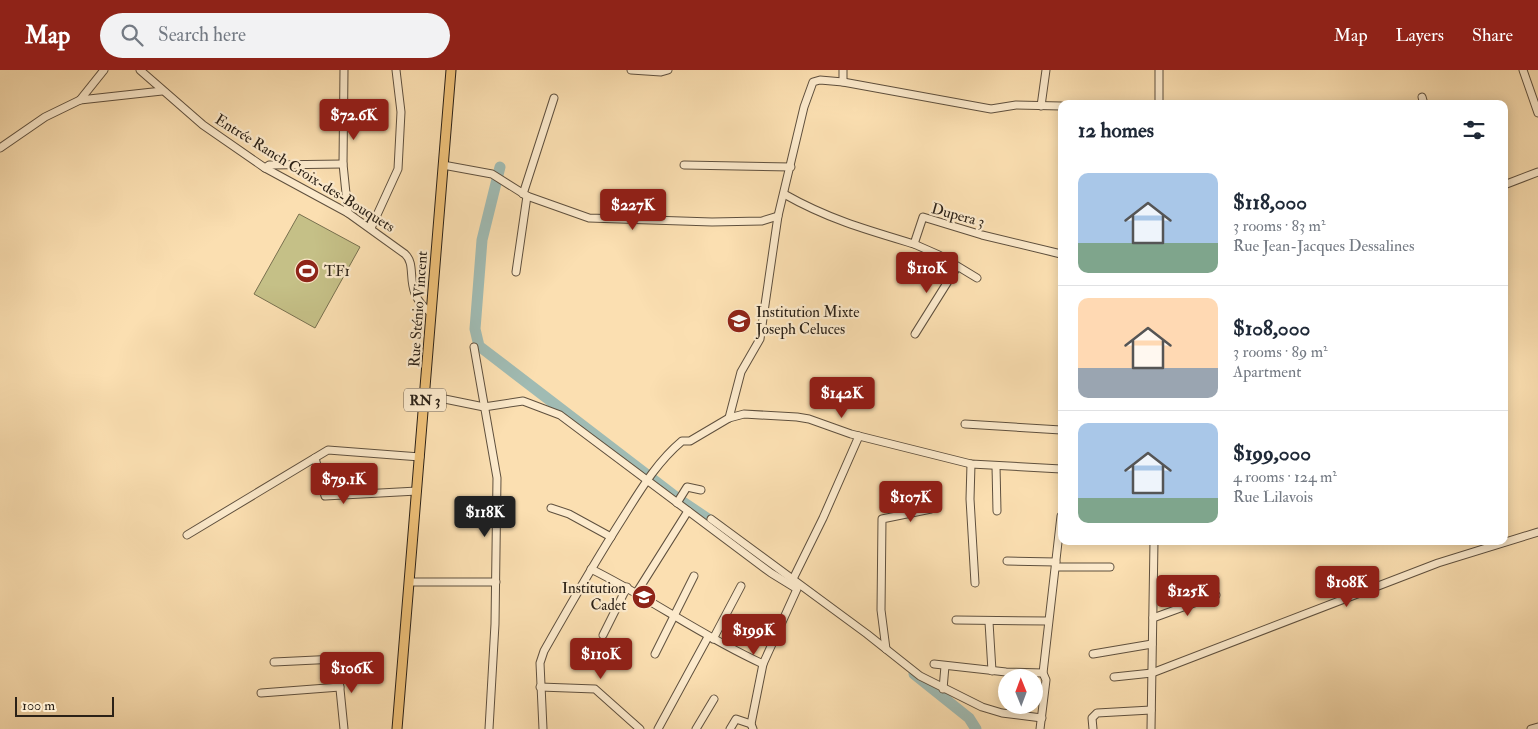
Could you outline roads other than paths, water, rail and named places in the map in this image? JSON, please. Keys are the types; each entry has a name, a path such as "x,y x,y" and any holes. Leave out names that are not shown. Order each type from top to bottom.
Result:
{"main road":[{"name":"Rue Sténio Vincent","path":"397,729 451,70"}],"street":[{"path":"80,100 104,70"},
{"name":"Entrée Ranch Croix-des-Bouquets","path":"140,70 203,125 265,168 372,228 408,256 415,296 419,303 431,313"},
{"path":"344,70 343,164 348,213"},
{"path":"372,228 398,168 401,112 396,70"},
{"path":"631,70 661,72 668,70"},
{"path":"843,70 843,82"},
{"path":"1159,70 1159,100"},
{"path":"1523,70 1538,112"},
{"path":"1041,106 1044,71"},
{"path":"729,418 741,372 760,340 778,216 804,107 814,82 820,80 843,82 990,109 1016,105 1058,106"},
{"path":"0,148 45,117 80,100 162,91"},
{"path":"516,272 525,195 554,98"},
{"path":"265,168 269,165 343,164"},
{"path":"443,165 497,177 525,195 589,218 762,221 778,216"},
{"path":"684,165 791,167"},
{"path":"1508,183 1538,172"},
{"path":"784,194 812,210 838,221 914,244 977,278"},
{"name":"Dupera 3","path":"914,244 923,217 982,235 1058,253"},
{"path":"915,334 957,267"},
{"path":"474,347 497,478 496,582 489,729"},
{"path":"425,395 484,408 523,401 560,415 649,477 679,501 688,511 886,649 920,676 982,707 1002,713 1042,718"},
{"path":"543,729 540,662 544,651 591,569 649,477 667,453 682,440 690,441 729,418 744,414 809,419 859,436 971,464 1058,469"},
{"path":"965,424 1058,430"},
{"path":"791,583 823,518 859,436"},
{"path":"187,535 328,450 420,457"},
{"path":"315,458 325,496 417,491"},
{"path":"971,464 970,499 975,583"},
{"path":"996,466 997,511"},
{"path":"679,501 687,487 701,490"},
{"path":"551,508 569,514 611,537"},
{"path":"886,649 881,610 882,519 931,509"},
{"path":"637,592 688,511"},
{"path":"711,520 773,571"},
{"path":"1508,541 1538,532"},
{"path":"1043,708 1046,680 1043,673 1058,545"},
{"path":"1150,729 1154,545"},
{"path":"1114,678 1152,673 1430,566 1497,545"},
{"path":"1007,561 1110,568"},
{"path":"591,569 637,592 710,638 763,664"},
{"path":"655,654 694,576"},
{"path":"410,582 496,582"},
{"path":"730,729 736,719 752,727 763,664 797,590 791,583"},
{"path":"658,729 741,586"},
{"path":"603,635 627,587"},
{"path":"1153,618 1216,595"},
{"path":"956,620 989,622 1048,621"},
{"path":"989,622 992,671"},
{"path":"1093,654 1152,644"},
{"path":"274,662 337,658 344,729"},
{"path":"934,664 998,671"},
{"path":"943,689 945,666"},
{"path":"261,693 340,687"},
{"path":"540,687 595,689 637,728"},
{"path":"696,729 714,699"},
{"path":"1093,729 1092,718 1097,713 1151,710"},
{"path":"1040,729 1042,714"},
{"path":"1532,729 1538,727"}],"waterway":[{"path":"500,167 482,240 475,329 479,346 680,500 720,527"},
{"path":"914,674 969,718 976,729"}],"place":[{"name":"TF1","path":"307,271"},
{"name":"Institution Mixte Joseph Celuces","path":"739,321"},
{"name":"Institution Cadet","path":"644,597"}]}
